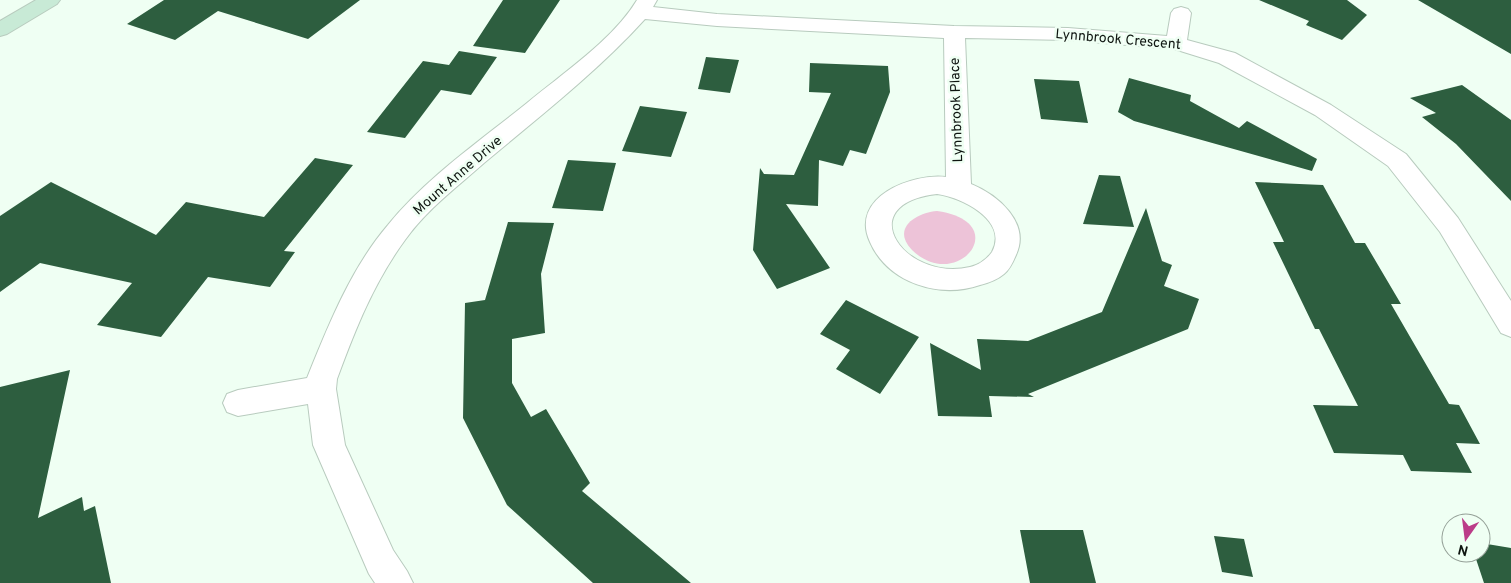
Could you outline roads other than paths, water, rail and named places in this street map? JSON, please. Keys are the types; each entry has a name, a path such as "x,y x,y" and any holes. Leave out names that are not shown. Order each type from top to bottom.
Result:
{"street":[{"path":"0,30 50,0"},
{"name":"Lynnbrook Crescent","path":"643,6 718,20 954,32 1068,34 1176,42 1227,58 1323,110 1397,160 1448,225 1511,325"},
{"name":"Mount Anne Drive","path":"395,583 381,562 329,445 321,389 322,379 347,315 389,240 438,189 610,45 643,6"},
{"path":"1176,42 1181,13"},
{"name":"Lynnbrook Place","path":"954,32 959,189"},
{"path":"938,185 959,189 983,200 998,213 1006,228 1007,244 1001,260 994,267 977,276 956,280 924,276 903,266 888,251 880,235 879,219 886,204 900,194 916,187 938,185"},
{"path":"238,403 321,389"}]}
